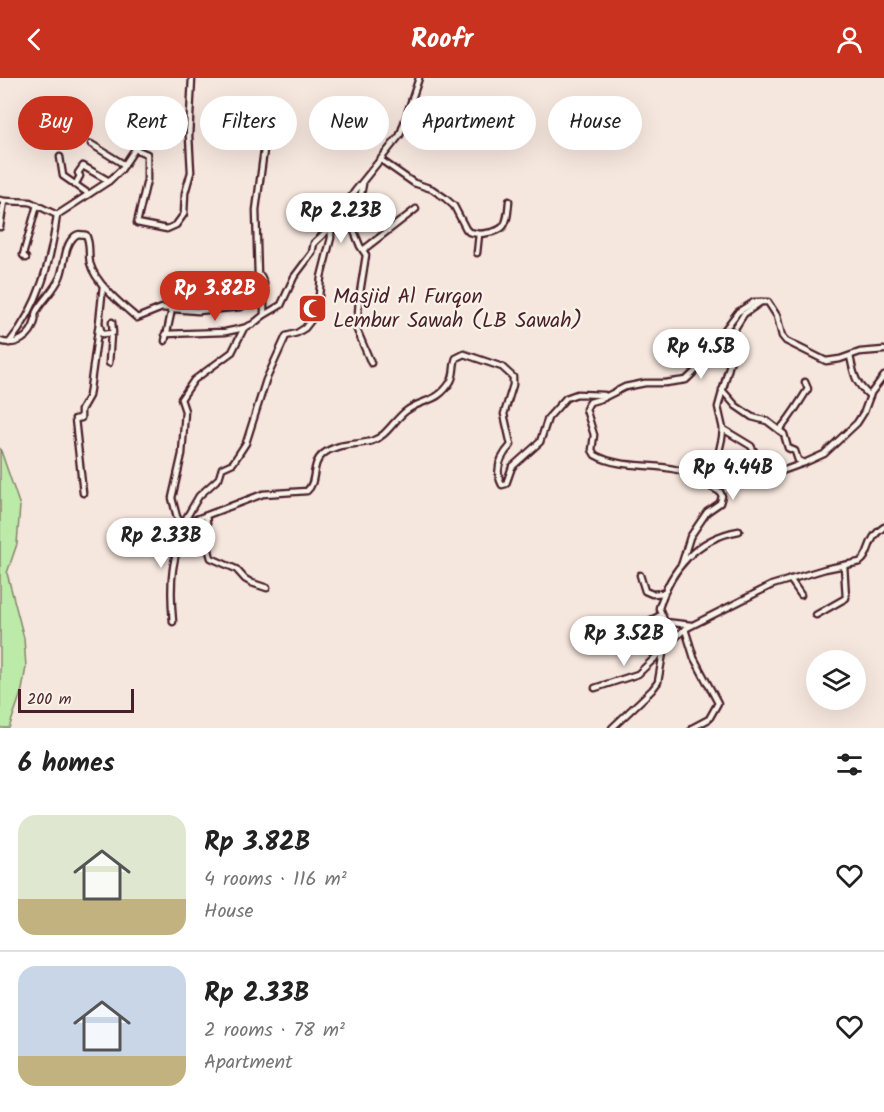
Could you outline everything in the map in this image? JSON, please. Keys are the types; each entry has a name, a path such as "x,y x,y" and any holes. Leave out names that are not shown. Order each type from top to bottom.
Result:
{"street":[{"path":"138,150 147,153 148,156 147,180 137,224 167,229 176,225 184,214 185,193 191,172 189,136 192,78"},
{"path":"165,334 217,333 244,328 281,305 294,277 312,253 314,243 331,227 400,135 419,78"},
{"path":"93,145 125,165"},
{"path":"57,215 109,181 125,165 134,150"},
{"path":"0,341 8,344 20,342 29,333 37,310 57,284 69,243 75,235 82,234 87,238 90,263 94,274 103,286 137,318 162,308 198,311 241,307 258,296 256,210 264,150"},
{"path":"60,157 63,176 88,194"},
{"path":"381,160 414,183 432,189 445,198 454,206 469,232 493,233 504,227 508,219 510,201"},
{"path":"75,184 80,176 78,172 84,166 109,181"},
{"path":"364,181 354,225 354,231 366,255 357,330 370,363"},
{"path":"0,227 2,201 24,201 57,215"},
{"path":"26,258 23,255 37,205"},
{"path":"363,250 416,209"},
{"path":"8,344 29,315 50,261 57,215"},
{"path":"172,622 170,589 174,556 185,520 199,496 219,478 222,468 235,461 244,447 266,380 286,336 305,328 312,319 318,305 321,277 331,238 331,227"},
{"path":"477,253 479,234"},
{"path":"258,276 261,276 264,283 264,315"},
{"path":"83,493 75,436 75,419 81,418 81,410 89,396 103,286"},
{"path":"711,487 723,429 718,406 732,356 732,333 744,314 762,301"},
{"path":"694,625 668,624 659,608 664,593 682,563 690,537 707,512 720,503 721,494 680,470 640,465 629,466 595,455 592,450 594,435 586,409 590,402 625,387 686,380 716,351 723,332 738,312 754,302 768,302 777,316 782,336 789,344 826,361 860,352 884,350"},
{"path":"165,341 171,309"},
{"path":"108,363 112,322"},
{"path":"99,323 102,334 111,333"},
{"path":"244,328 232,352 194,380 181,399 186,411 182,454 172,501 178,519 192,521 263,494 307,491 311,487 315,465 325,453 350,443 373,441 387,431 409,409 436,398 451,381 455,361 461,355 467,354 502,367 513,377 513,385 504,414 511,445 502,454 499,472 503,485 506,484 512,467 540,442 548,418 566,398 577,394 604,395 605,397"},
{"path":"16,334 20,342"},
{"path":"850,356 857,382 870,396"},
{"path":"723,429 751,446 759,460 769,470 782,471 824,454 848,434 860,420 870,396 884,376"},
{"path":"779,430 789,421 808,389 805,382"},
{"path":"722,390 736,406 752,417 766,421 779,430 785,436 788,448 796,451 798,460 804,463"},
{"path":"206,516 207,542 211,558 236,569 252,583 267,588"},
{"path":"595,688 638,674 685,629 772,585 862,561 872,537 884,527"},
{"path":"682,563 700,545 715,536 739,531"},
{"path":"816,615 846,598 844,565"},
{"path":"640,575 645,591 652,594 664,593"},
{"path":"790,579 801,595"},
{"path":"632,630 662,615"},
{"path":"685,629 694,658 718,703 709,719 692,728"},
{"path":"646,650 661,654"},
{"path":"612,728 658,682 661,654"}],"green space":[{"path":"0,448 20,506 17,544 7,573 24,638 26,667 22,690 9,728 0,728"}],"place":[{"name":"Masjid Al Furqon Lembur Sawah (LB Sawah)","path":"312,309"}]}
